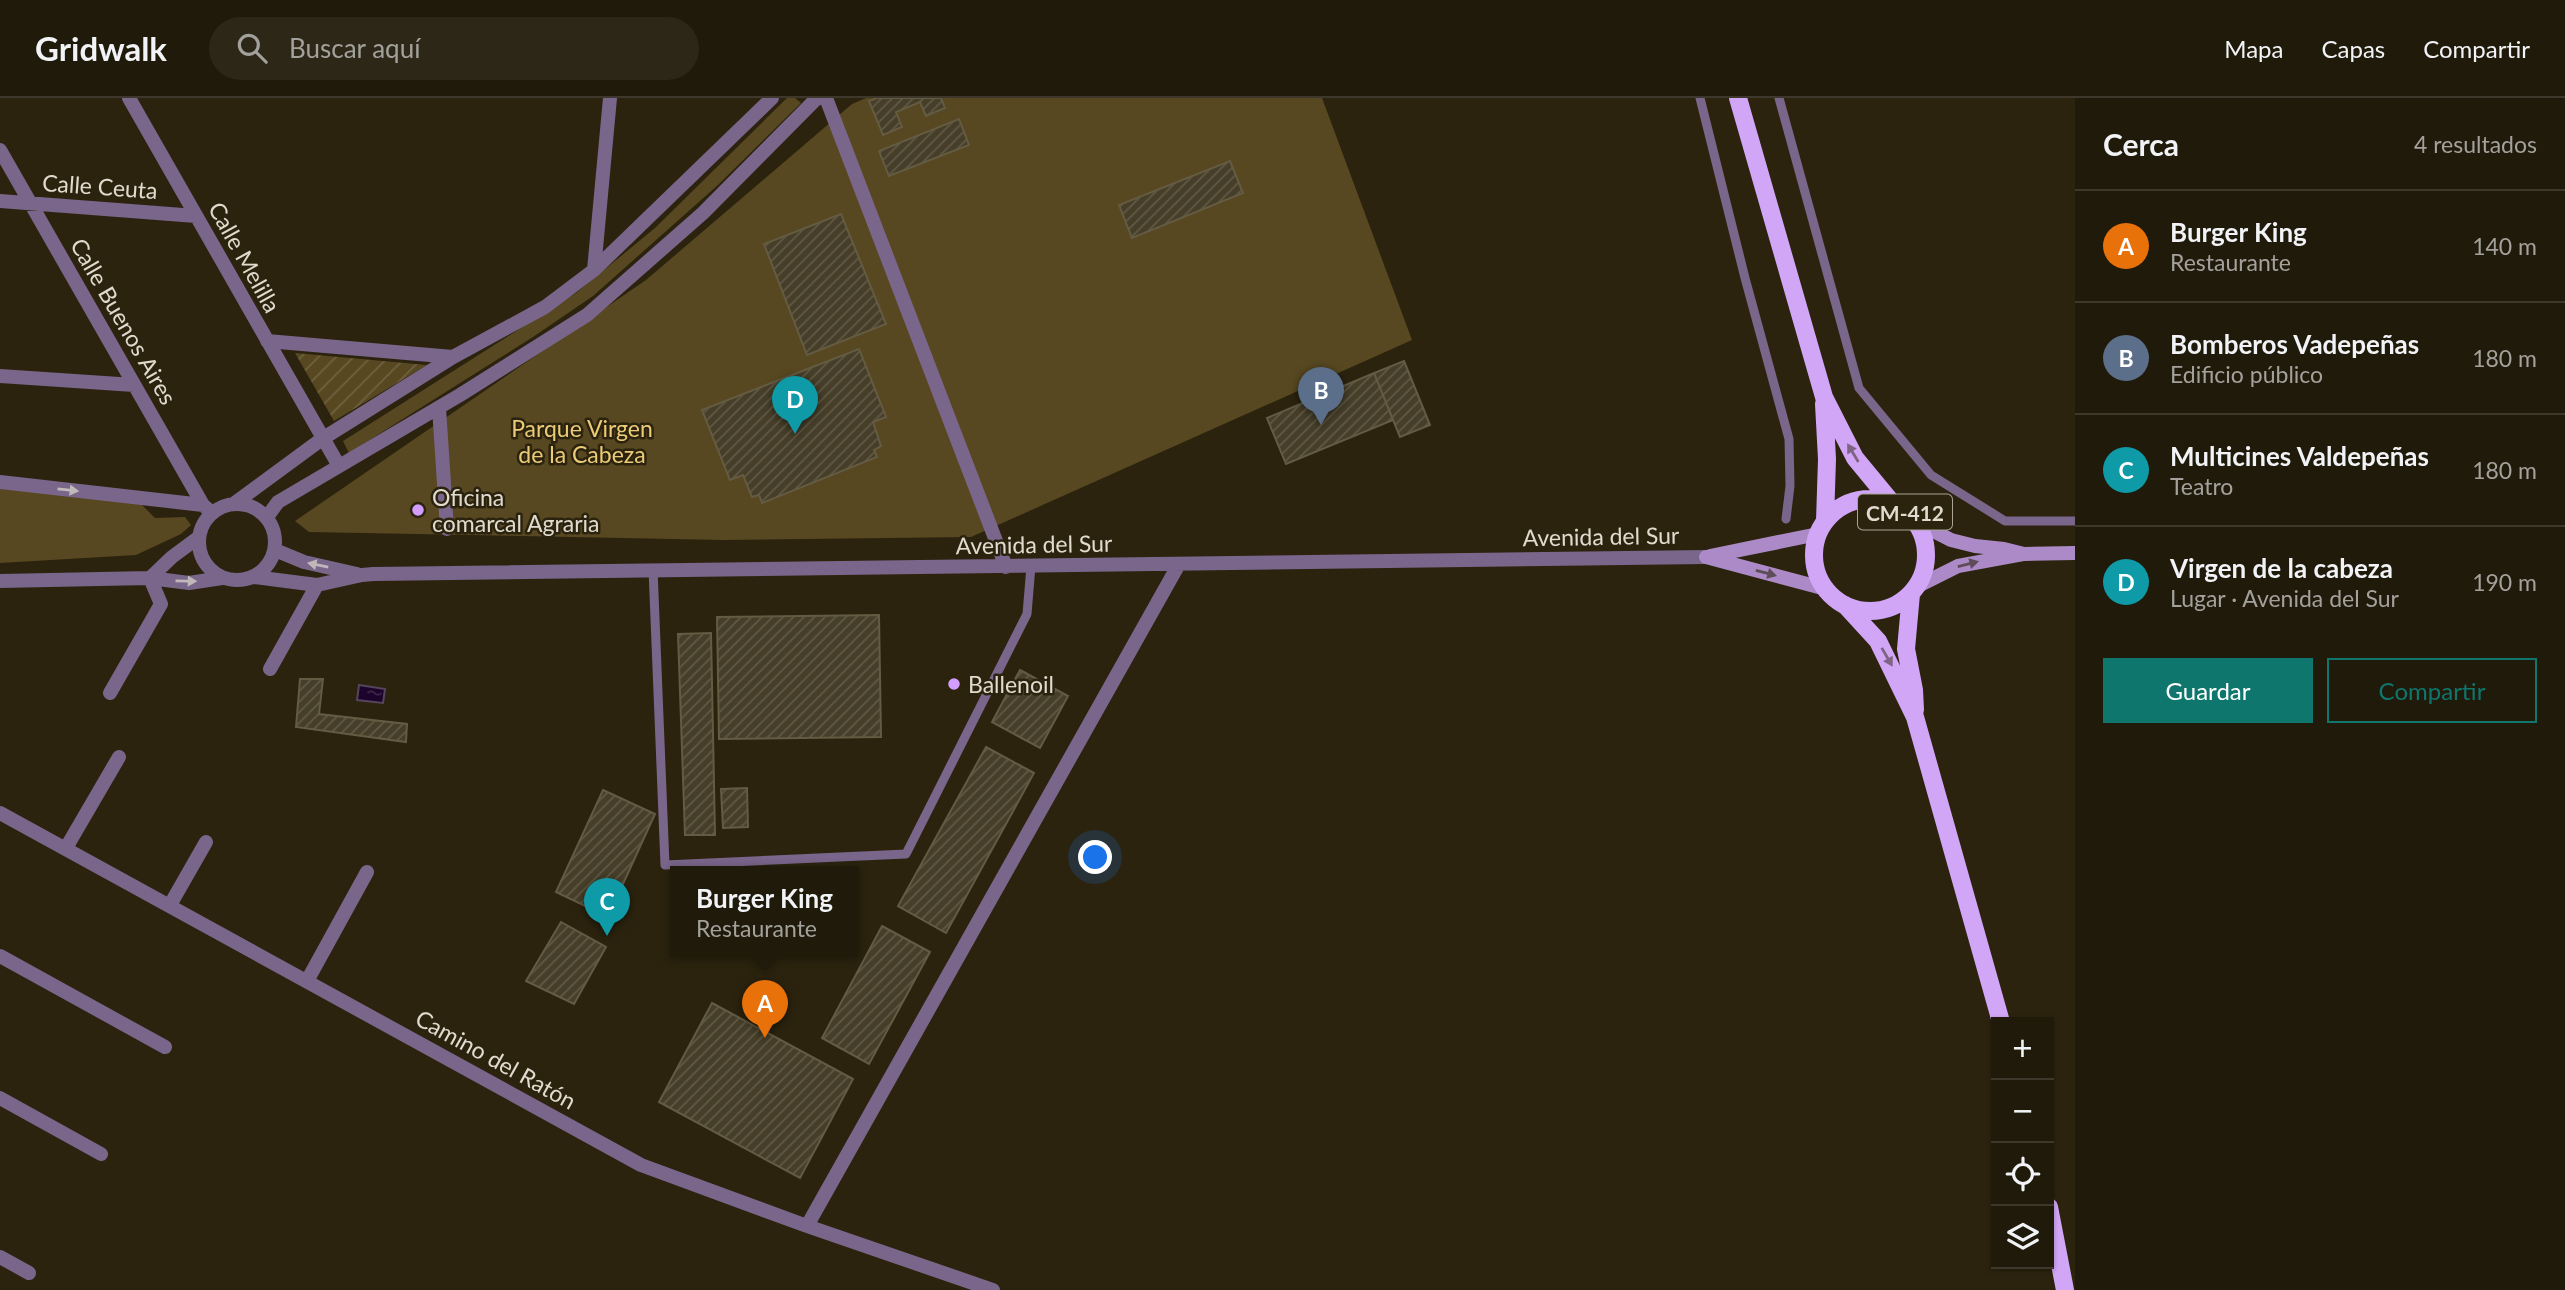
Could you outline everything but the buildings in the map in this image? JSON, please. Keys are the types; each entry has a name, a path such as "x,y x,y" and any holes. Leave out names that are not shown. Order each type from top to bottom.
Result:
{"main road":[{"name":"CM-412","path":"1738,98 1824,397 1855,458 1893,504"},
{"name":"CM-412","path":"1824,397 1827,459 1822,527 1815,548 1818,577 1826,589 1878,640 1916,717 2000,1017"},
{"name":"CM-412","path":"1822,527 1839,508 1856,500 1875,499 1893,504 1916,522 1926,555 1924,572 1913,591 1906,649 1916,717"},
{"path":"1916,522 1951,540 2024,554"},
{"name":"Avenida del Sur","path":"1706,557 1822,527"},
{"path":"1845,605 1862,611 1880,610 1896,604 1913,591 1958,566 2024,554 2075,553"},
{"name":"Avenida del Sur","path":"1706,557 1826,589"},
{"path":"2054,1233 2065,1290"}],"street":[{"name":"Calle Melilla","path":"129,98 339,466"},
{"path":"594,271 611,98"},
{"path":"235,503 322,439 453,357 545,307 594,271 772,98"},
{"path":"267,517 278,502 439,408 586,315 703,213 817,98"},
{"path":"826,98 1006,567"},
{"name":"Calle Buenos Aires","path":"0,150 208,509"},
{"name":"Calle Ceuta","path":"0,201 196,216"},
{"path":"267,341 453,357"},
{"path":"0,376 134,385"},
{"path":"439,408 447,528"},
{"path":"0,482 208,509 235,503 247,505 267,517 276,538 275,550 264,570 254,577 233,581 211,571 199,550 199,537 208,509"},
{"path":"150,579 172,557 199,537"},
{"name":"Avenida del Sur","path":"275,550 304,562 362,575"},
{"name":"Avenida del Sur","path":"254,577 317,585 362,575 653,569 1706,557"},
{"path":"807,1226 1179,564"},
{"path":"0,581 150,579 189,583 222,578"},
{"path":"110,693 161,604 150,579"},
{"path":"270,669 317,585"},
{"path":"66,848 119,757"},
{"name":"Camino del Ratón","path":"0,813 641,1165 993,1290"},
{"path":"170,905 206,842"},
{"path":"307,981 367,872"},
{"path":"0,956 166,1047"},
{"path":"0,1098 101,1154"},
{"path":"0,1257 29,1273"}],"lane":[{"path":"1700,98 1789,439 1790,486 1786,519"},
{"path":"1779,98 1859,388 1931,475 1973,502 2005,521 2075,521"},
{"path":"653,569 665,865 905,854 1027,614 1031,566"}],"green space":[{"path":"787,98 795,98 801,103 718,185 593,296 349,453 343,441 576,293 655,228"},
{"name":"Parque Virgen de la Cabeza","path":"866,98 1322,98 1412,340 971,537 724,540 309,532 295,521 646,280 852,104"},
{"path":"295,353 427,365 334,421"},
{"path":"0,482 141,504 155,518 185,517 191,525 181,534 136,555 0,563"}],"water":[{"path":"359,685 385,689 383,703 357,700"}],"place":[{"name":"Bomberos Vadepeñas","path":"1321,425"},
{"name":"Virgen de la cabeza","path":"795,434"},
{"name":"Oficina comarcal Agraria","path":"418,510"},
{"name":"Ballenoil","path":"954,684"},
{"name":"Multicines Valdepeñas","path":"607,936"},
{"name":"Burger King","path":"765,1038"}]}
